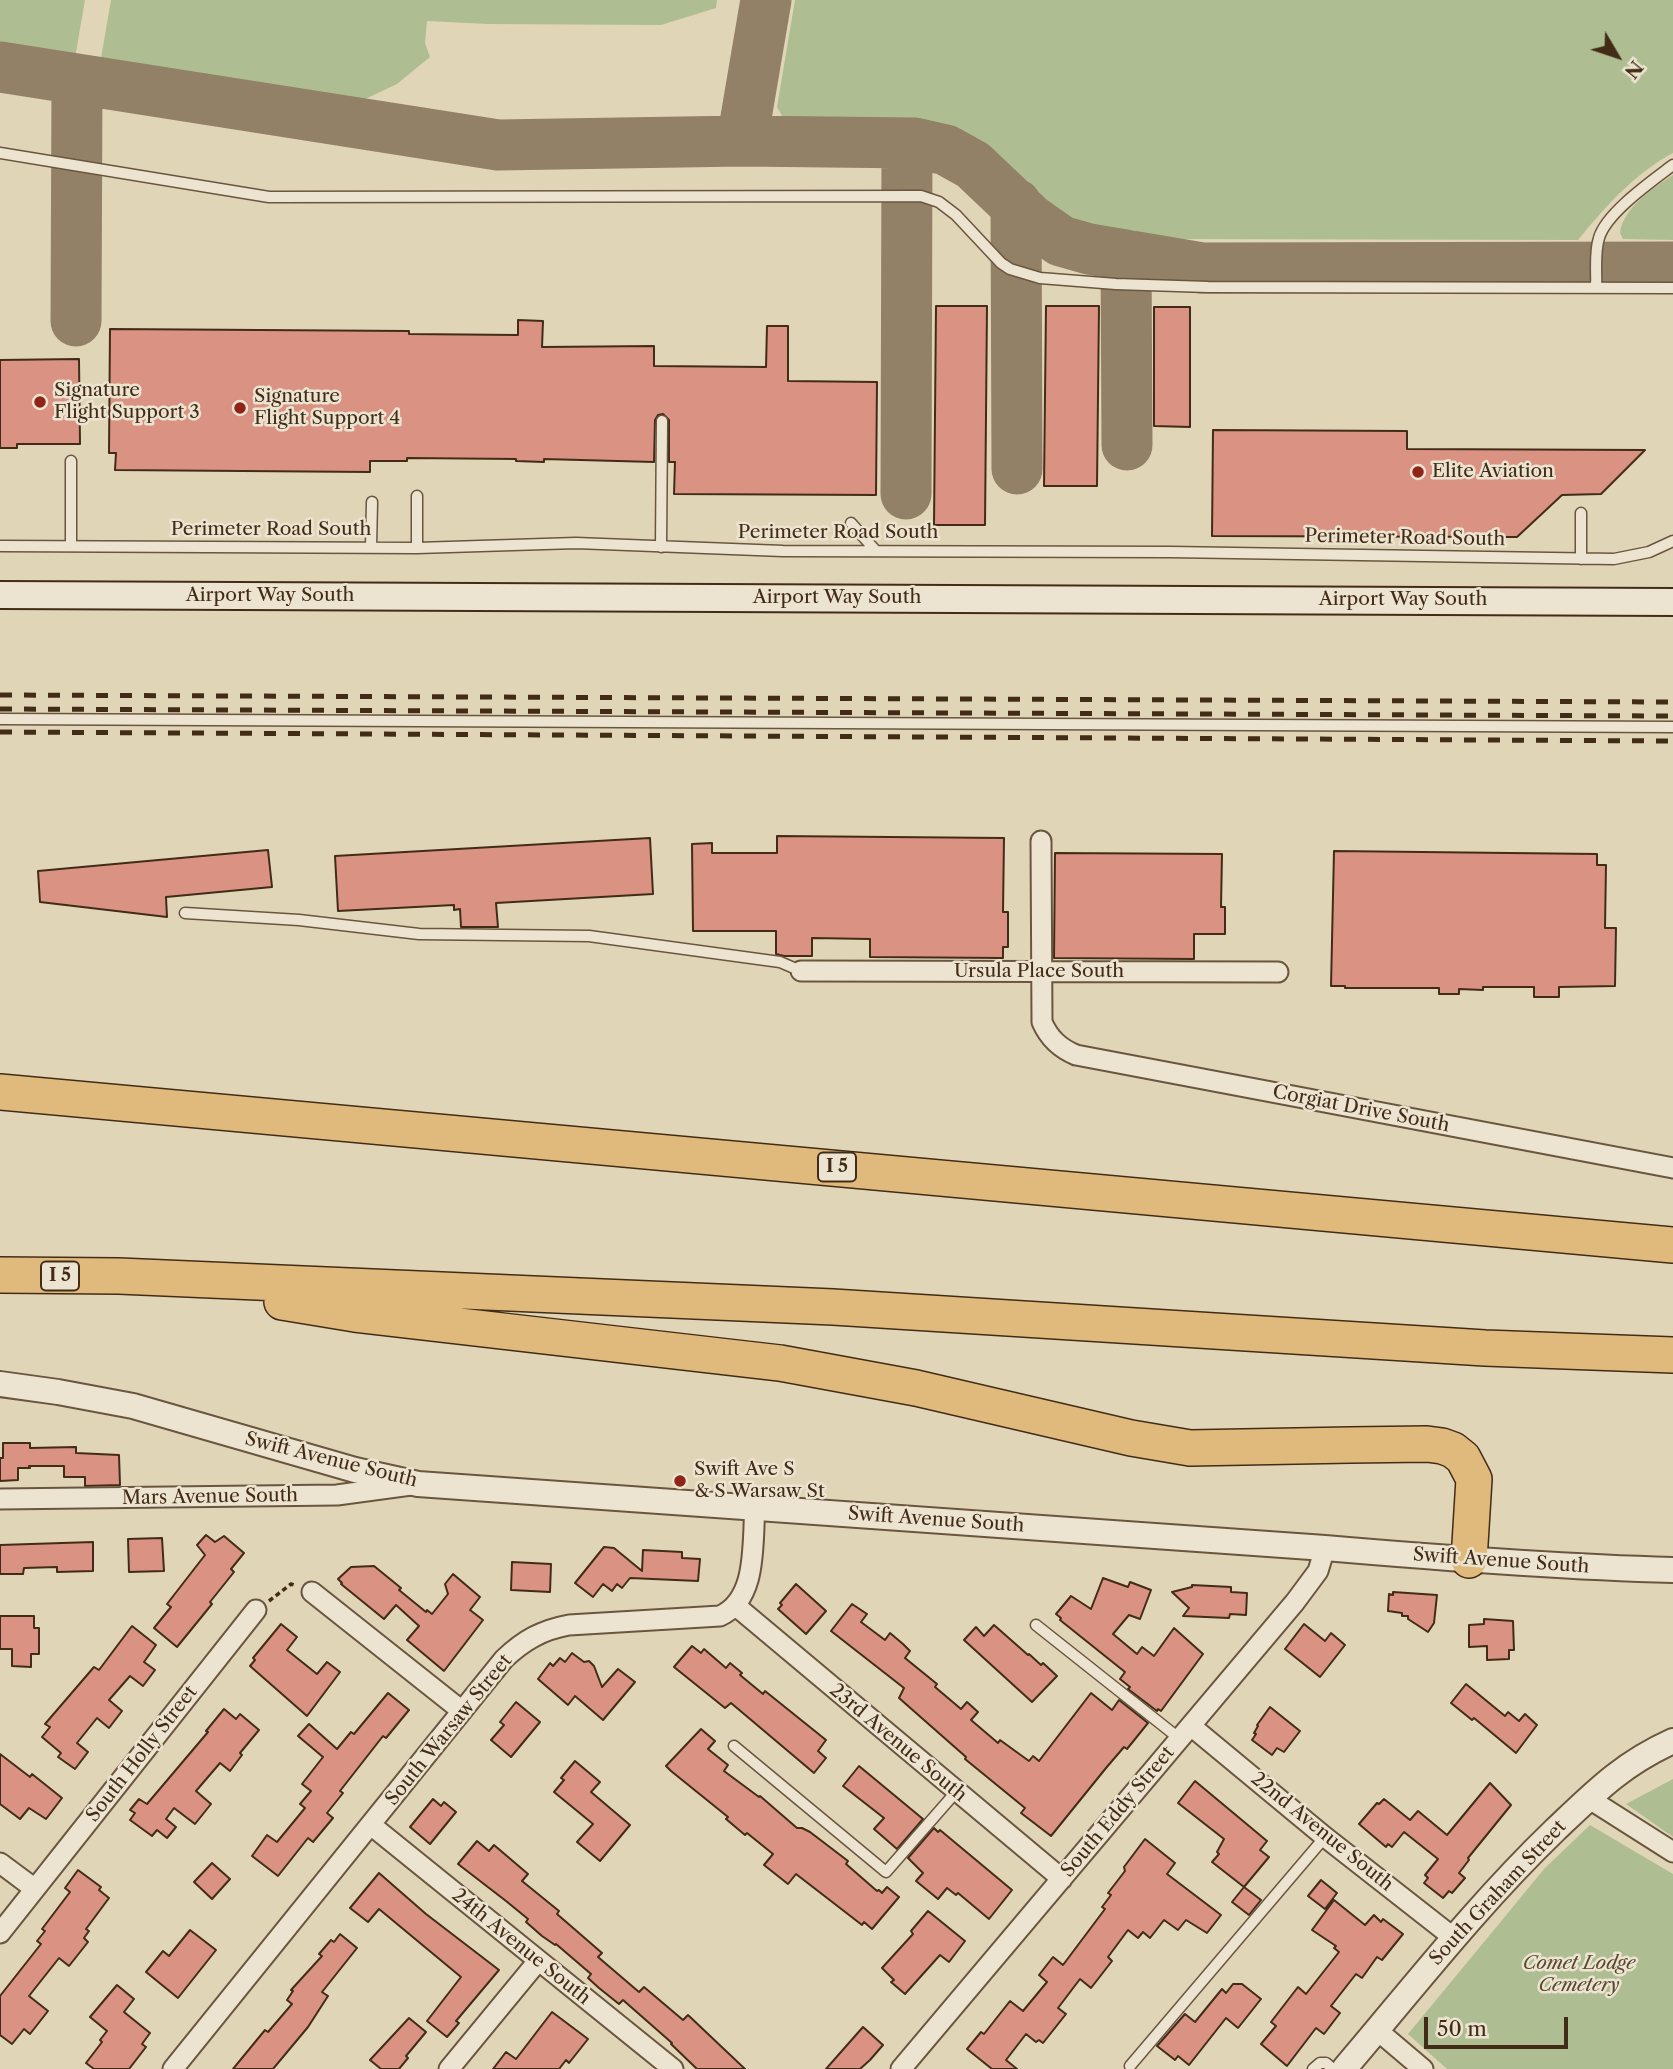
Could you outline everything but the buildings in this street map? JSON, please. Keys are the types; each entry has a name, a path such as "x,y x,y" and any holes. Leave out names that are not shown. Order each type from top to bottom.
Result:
{"highway":[{"name":"I 5","path":"0,1092 1673,1245"},
{"path":"1582,1236 1673,1228"},
{"name":"I 5","path":"0,1275 119,1276 832,1307 1485,1348 1673,1355"},
{"path":"119,1276 355,1314 780,1363 916,1388 1131,1438 1190,1448 1362,1444 1442,1446 1463,1458 1474,1479 1469,1560"}],"main road":[{"name":"Airport Way South","path":"0,595 1673,602"}],"street":[{"path":"1041,841 1042,972"},
{"name":"Ursula Place South","path":"800,971 1278,972"},
{"name":"Corgiat Drive South","path":"1042,972 1042,1022 1046,1032 1063,1049 1076,1055 1673,1168"},
{"name":"Swift Avenue South","path":"0,1384 133,1406 355,1470 418,1484 1469,1560 1588,1568 1673,1570"},
{"name":"Mars Avenue South","path":"0,1499 337,1495 418,1484"},
{"path":"736,1606 743,1598 748,1585 755,1507"},
{"name":"South Eddy Street","path":"901,2069 1309,1585 1318,1571 1325,1548"},
{"path":"312,1592 463,1711"},
{"name":"South Warsaw Street","path":"173,2069 504,1659 520,1644 550,1628 720,1616 736,1606"},
{"name":"23rd Avenue South","path":"736,1606 1062,1879"},
{"name":"South Holly Street","path":"0,1933 256,1610"},
{"name":"22nd Avenue South","path":"1185,1732 1454,1938"},
{"name":"South Graham Street","path":"1343,2069 1527,1857 1628,1764 1673,1741"},
{"path":"1588,1798 1673,1852"},
{"name":"24th Avenue South","path":"371,1825 673,2069"},
{"path":"0,1863 35,1889"},
{"path":"449,2069 538,1961"},
{"path":"1377,2030 1423,2069"}],"lane":[{"path":"0,153 269,197 921,195 939,202 956,215 1010,270 1040,278 1208,287 1673,288"},
{"path":"1595,288 1599,239 1605,228 1633,195 1673,165"},
{"path":"661,547 662,421"},
{"path":"71,460 71,546"},
{"path":"417,496 417,548"},
{"path":"371,547 372,502"},
{"path":"1581,513 1581,559"},
{"path":"851,523 876,551"},
{"name":"Perimeter Road South","path":"0,546 417,548 576,543 783,551 1170,552 1614,559 1649,552 1673,541"},
{"path":"0,719 1673,727"},
{"path":"185,914 299,920 419,934 589,936 780,962 800,971"},
{"path":"1036,1625 1185,1732"},
{"path":"734,1746 886,1872 956,1792"},
{"path":"1130,2066 1325,1837"},
{"path":"1313,2069 1320,2063 1326,2063 1333,2069"}],"path":[{"path":"256,1610 291,1584"}],"green space":[{"path":"0,0 85,0 75,58 0,46"},
{"path":"111,0 717,0 716,8 661,25 427,21 425,43 430,57 397,84 361,101 100,64"},
{"path":"795,0 1673,0 1673,153 1633,181 1578,240 1160,239 1093,236 1058,228 951,135 905,126 797,130 786,123 777,107"},
{"path":"1673,175 1673,240 1623,239 1620,233 1622,224 1633,207 1648,192"},
{"path":"1673,1779 1673,1837 1626,1804"},
{"name":"Comet Lodge Cemetery","path":"1590,1825 1673,1874 1673,2069 1447,2069 1408,2034 1545,1868"}],"taxiway":[{"path":"742,141 766,0"},
{"path":"0,67 498,145 742,141 915,143 946,150 973,165 1031,220 1061,241 1089,249 1202,268 1673,267"},
{"path":"76,321 77,80"},
{"path":"906,494 907,143"},
{"path":"1016,204 1017,469"},
{"path":"1126,255 1127,445"}],"railway":[{"path":"0,695 1673,702"},
{"path":"0,709 1673,716"},
{"path":"0,732 1673,741"}],"place":[{"name":"Signature Flight Support 3","path":"40,402"},
{"name":"Signature Flight Support 4","path":"240,408"},
{"name":"Elite Aviation","path":"1418,472"},
{"name":"Swift Ave S & S Warsaw St","path":"680,1481"}]}
